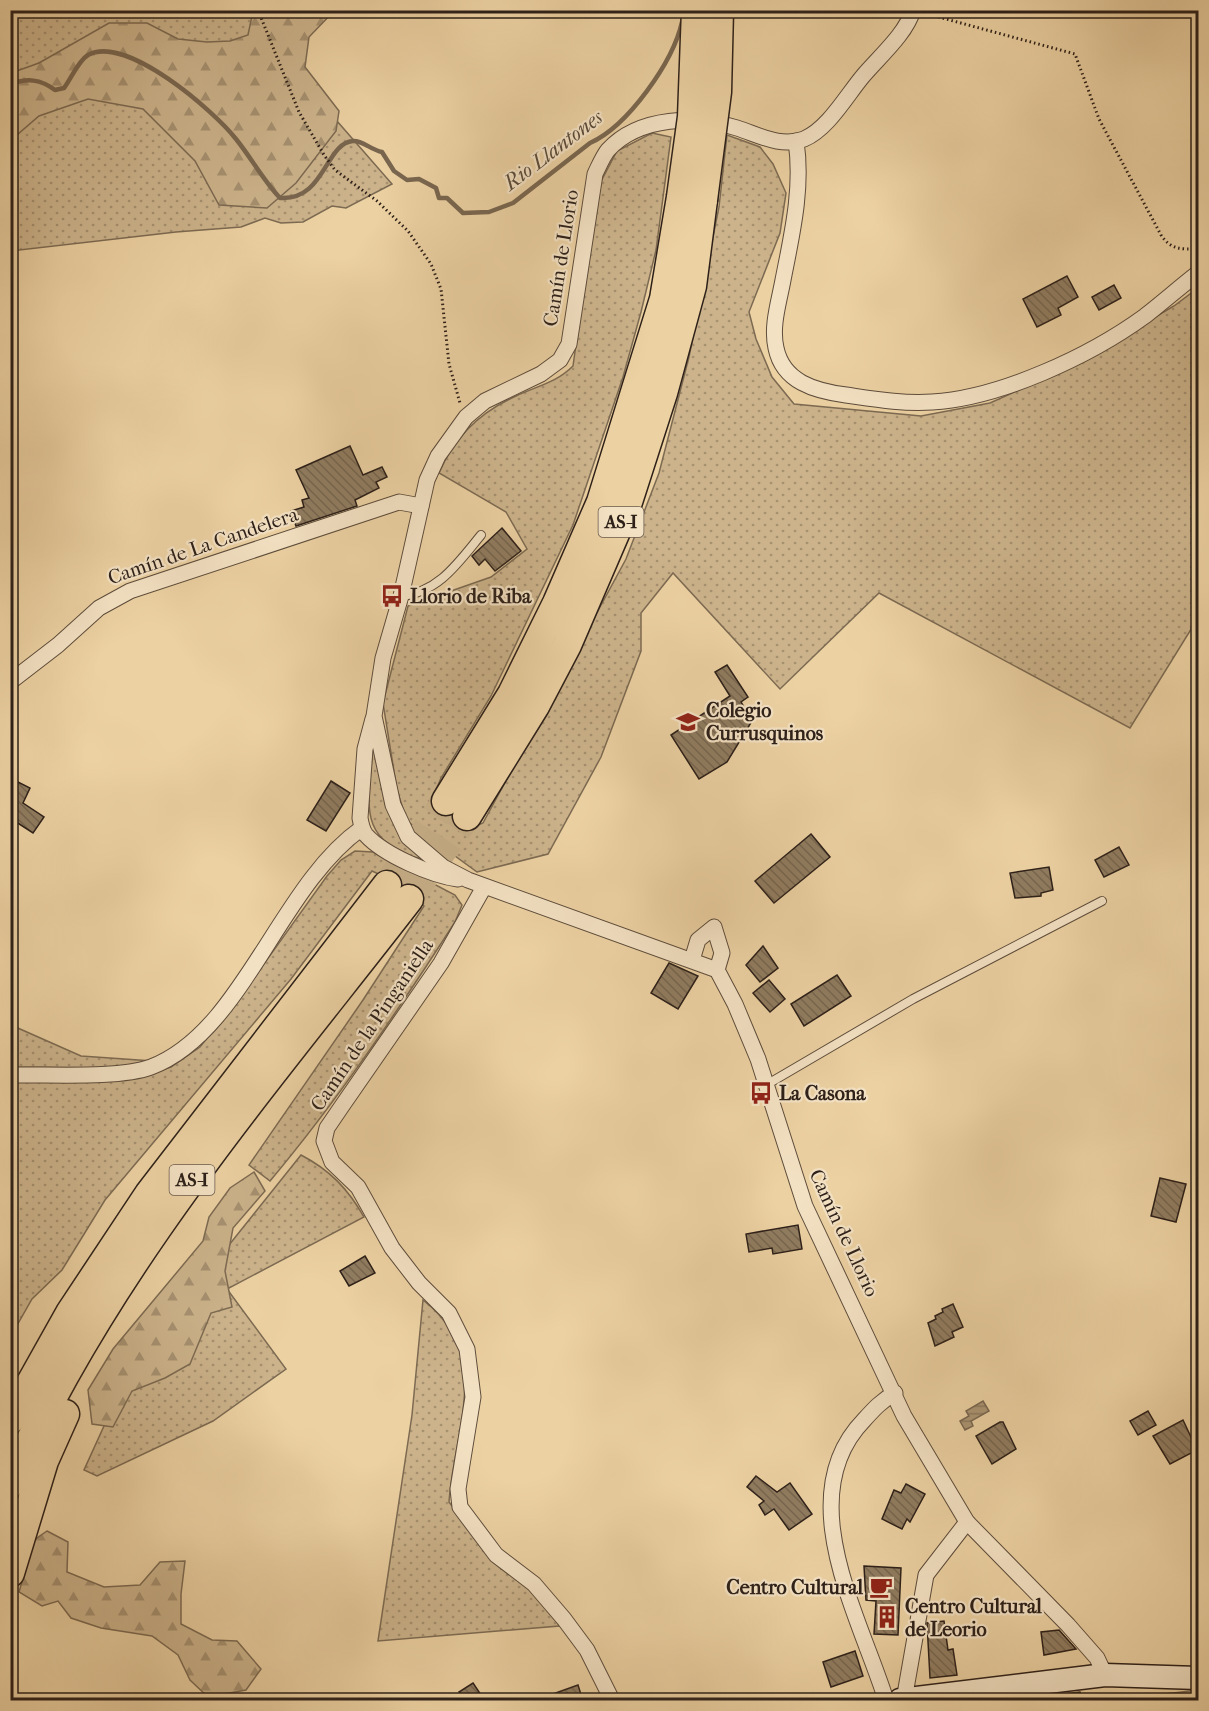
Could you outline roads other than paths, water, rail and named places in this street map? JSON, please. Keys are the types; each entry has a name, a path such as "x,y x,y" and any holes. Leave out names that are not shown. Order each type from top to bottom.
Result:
{"highway":[{"name":"AS-I","path":"692,198 696,10"},
{"name":"AS-I","path":"456,809 557,603 601,502 664,299 692,198 717,92 719,10"},
{"name":"AS-I","path":"10,1420 70,1314 398,892"},
{"name":"AS-I","path":"10,1484 159,1202"},
{"path":"10,1387 61,1306 159,1202"},
{"path":"10,1573 44,1461 159,1202"}],"street":[{"path":"912,13 824,123 805,138 795,141 799,188 775,337 783,365 794,378 825,393 889,401 932,402 985,393 1027,378 1076,356 1144,316 1198,273"},
{"name":"Camín de Llorio","path":"468,880 438,876 394,854 367,836 360,818 365,749 374,716 383,658 401,596 427,480 438,456 466,417 485,401 541,374 560,360 569,344 595,174 607,151 625,135 670,121 700,120 735,127 785,143 795,141"},
{"name":"Camín de La Candelera","path":"10,682 58,645 99,608 130,591 399,502 421,506"},
{"name":"Camín de Llorio","path":"374,716 393,805 408,837 443,867 484,887 717,970 735,1004 758,1059 805,1206 904,1416 968,1522 1068,1625 1097,1658 1106,1675"},
{"path":"10,1075 124,1073 150,1068 176,1055 204,1032 298,896 347,838 362,828"},
{"name":"Camín de la Pinganiella","path":"484,887 441,963 327,1128 324,1141 332,1162 358,1187 392,1248 419,1283 449,1312 467,1349 472,1397 458,1489 460,1507 496,1555 534,1584 564,1619 587,1650 612,1701"},
{"path":"692,960 698,940 714,927 722,953 717,970"},
{"path":"886,1701 837,1558 830,1519 833,1478 843,1445 849,1435 885,1398 894,1393"},
{"path":"968,1522 926,1575 903,1700 1106,1675 1198,1678"}],"lane":[{"path":"401,596 416,594 435,586 481,535"},
{"path":"766,1084 913,999 1102,901"}],"waterway":[{"name":"Rio Llantones","path":"10,84 34,81 55,90 64,88 88,55 104,51 124,55 168,79 209,111 236,139 280,198 295,196 306,191 336,151 344,144 356,141 382,152 394,171 407,180 419,179 436,188 439,198 447,198 463,213 489,212 513,203 619,123 647,91 659,73 677,38 682,22"}],"tunnel":[{"path":"387,885 446,801"},
{"path":"409,899 467,816"}],"place":[{"name":"Llorio de Riba","path":"392,596"},
{"name":"Colegio Currusquinos","path":"688,722"},
{"name":"La Casona","path":"761,1093"},
{"name":"Centro Cultural","path":"881,1587"},
{"name":"Centro Cultural de Leorio","path":"887,1617"}]}
